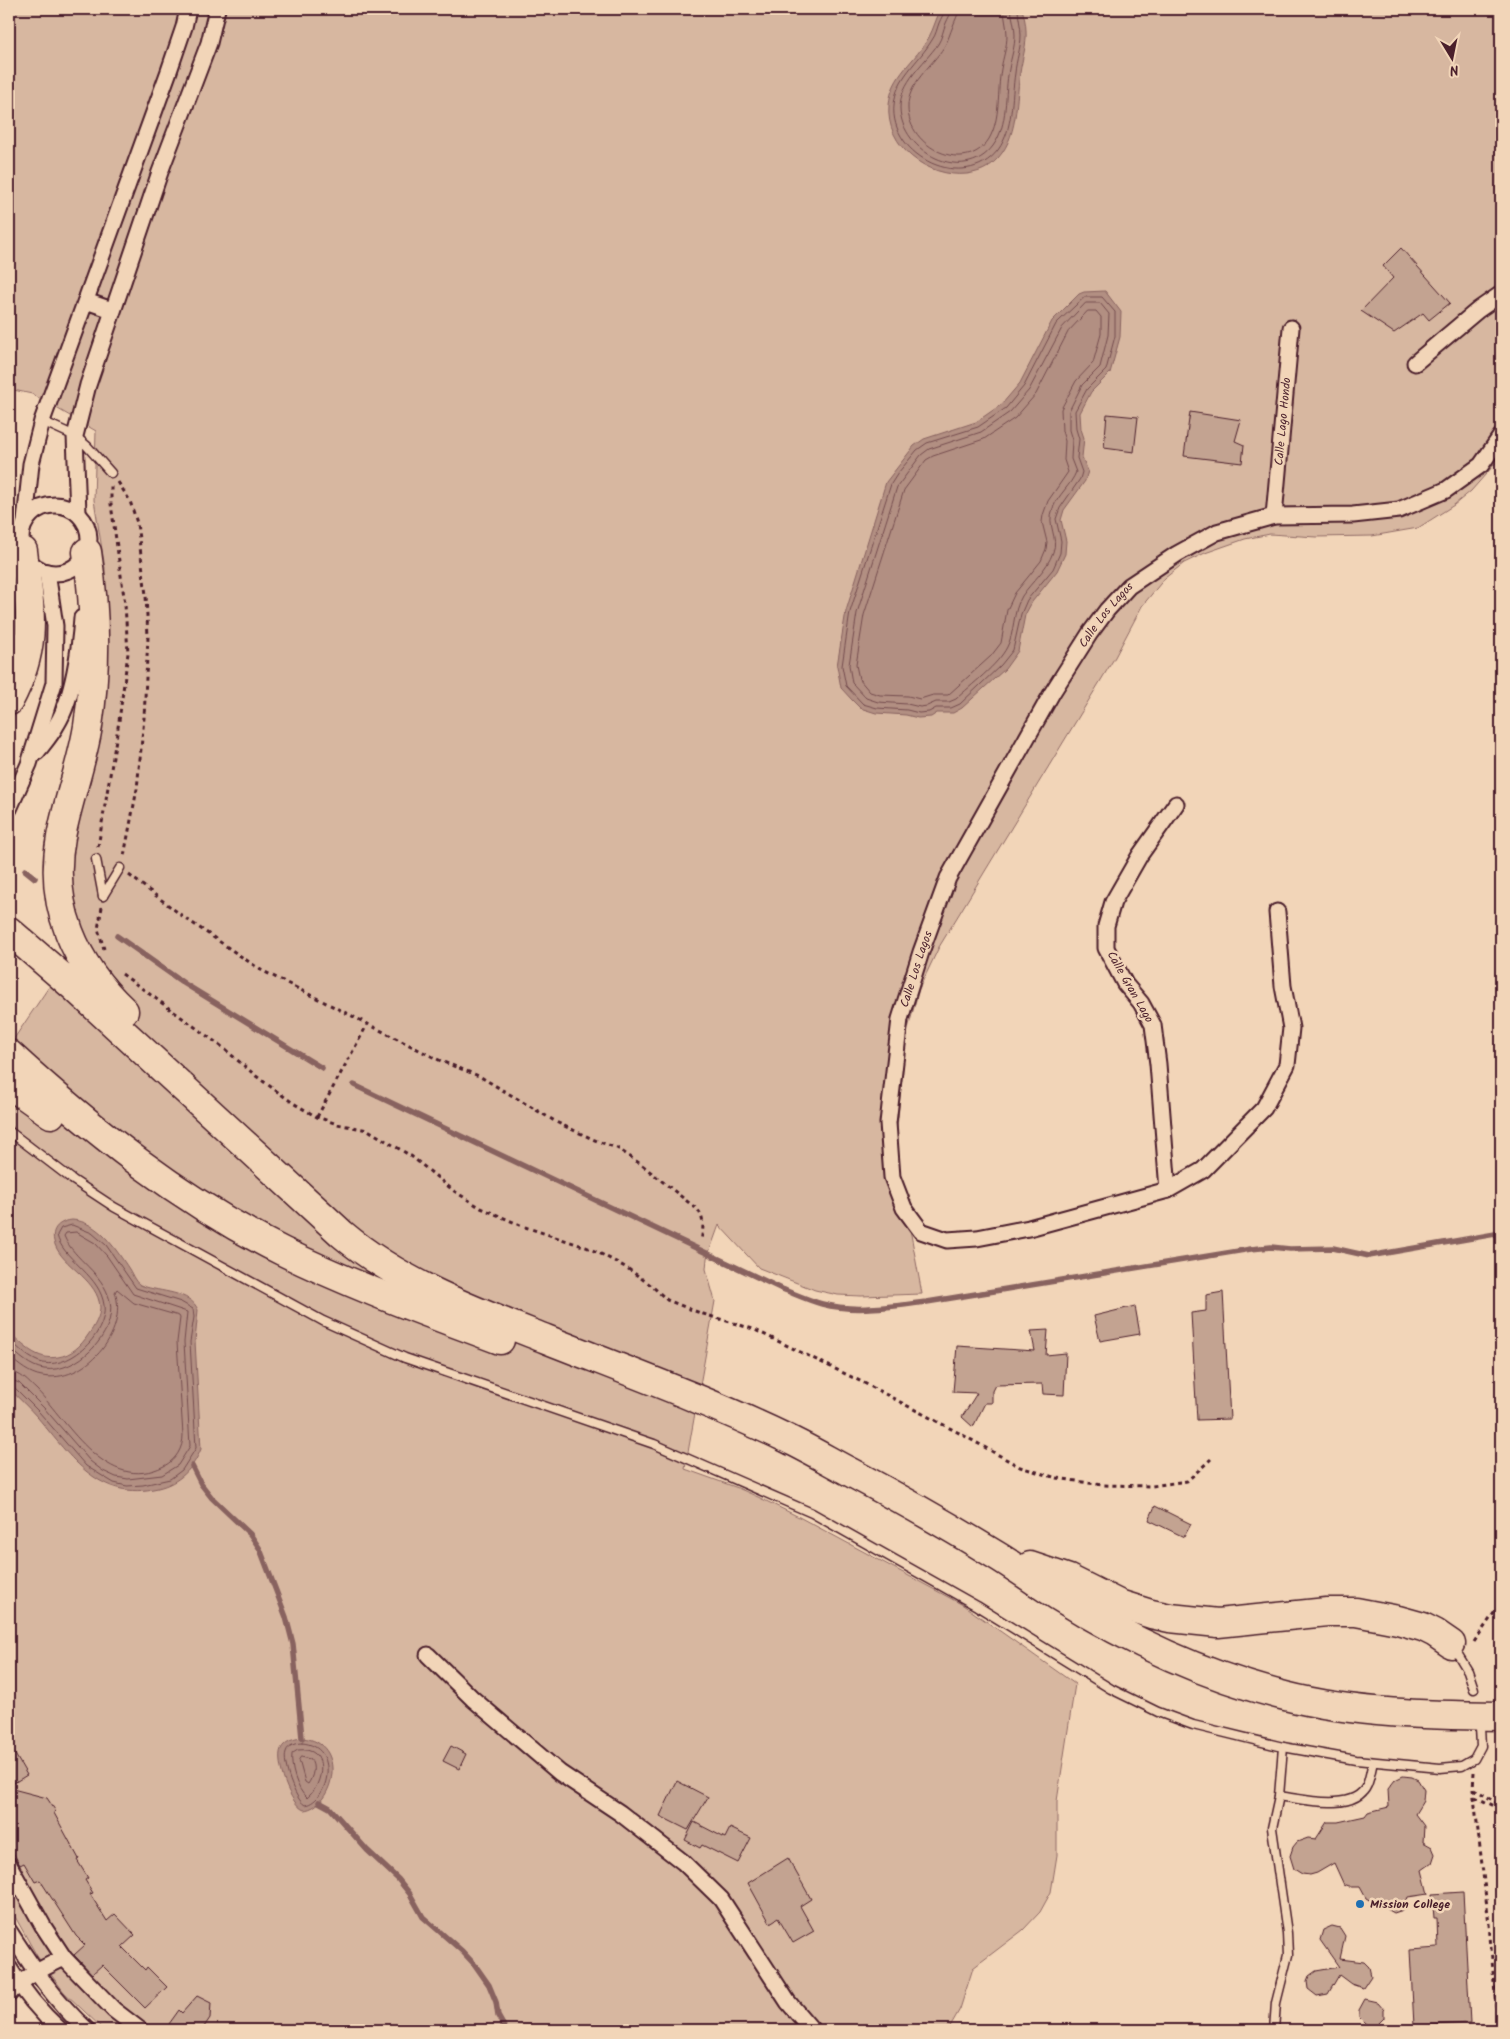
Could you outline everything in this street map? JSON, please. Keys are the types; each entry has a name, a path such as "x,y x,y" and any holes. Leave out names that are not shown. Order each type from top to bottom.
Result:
{"highway":[{"path":"81,559 92,585 95,633 92,687 83,750 65,819 59,857 59,878 63,911 76,949 96,981 114,1002 296,1172 355,1224 405,1263 516,1337"},
{"path":"9,701 24,667 29,648 32,566"},
{"path":"9,931 74,987 363,1252 417,1285 516,1337 781,1454 913,1524 1113,1639 1165,1664 1205,1680 1283,1706 1319,1713 1394,1723 1494,1723"},
{"path":"9,1054 97,1132 188,1197 234,1225 281,1250 336,1276 666,1386 788,1439 920,1509 1060,1597 1117,1630 1176,1659 1245,1684 1294,1698 1360,1710 1494,1723"},
{"path":"9,1084 158,1195 211,1229 281,1267 318,1285 374,1308 437,1327 516,1337"},
{"path":"996,1555 1069,1579 1119,1604 1170,1618 1218,1623 1327,1612 1356,1612 1423,1627 1453,1646"}],"street":[{"path":"9,809 29,764 54,684 55,626 21,536 25,522 31,464 42,420 169,71 188,9"},
{"path":"78,513 75,436 88,385 160,172 209,43 217,9"},
{"path":"1415,363 1478,310 1501,294"},
{"path":"86,301 112,310"},
{"name":"Calle Lago Hondo","path":"1274,516 1291,328"},
{"name":"Calle Los Lagos","path":"1277,912 1282,976 1290,1028 1287,1065 1264,1108 1203,1170 1168,1190 1029,1228 977,1238 946,1240 921,1231 904,1208 892,1177 888,1123 900,1019 921,952 948,878 1052,693 1096,626 1130,586 1177,554 1217,532 1274,516 1353,515 1399,510 1446,490 1481,465 1501,436"},
{"path":"25,522 35,511 49,505 60,505 78,513 85,522 89,532 81,559 82,613 80,644 75,670 58,722 29,764"},
{"path":"32,566 61,572 81,559"},
{"name":"Calle Gran Lago","path":"1168,1190 1160,1081 1153,1025 1141,1003 1124,984 1106,948 1106,926 1113,902 1140,855 1176,804"},
{"path":"428,1655 480,1705 560,1773 620,1813 683,1862 721,1899 788,2002 812,2030"},
{"path":"9,1865 43,1926 64,1958 114,2010 140,2030"},
{"path":"9,1931 35,1972 57,2001 87,2030"},
{"path":"13,1989 35,1972 64,1958"},
{"path":"9,1968 13,1989 60,2030"}],"lane":[{"path":"42,420 75,436 87,446 111,474"},
{"path":"20,612 32,566"},
{"path":"9,661 18,628"},
{"path":"96,859 103,896"},
{"path":"103,896 120,868"},
{"path":"9,1131 73,1180 114,1207 322,1321 405,1358 654,1444 812,1513 915,1570 1111,1689 1136,1702 1193,1725 1283,1747 1372,1762 1449,1768 1466,1765 1476,1757 1494,1723"},
{"path":"1453,1646 1468,1671 1474,1689"},
{"path":"1274,2030 1276,2002 1288,1955 1287,1933 1272,1834 1279,1796 1283,1747"},
{"path":"1279,1796 1338,1803 1349,1800 1361,1793 1367,1786 1372,1762"}],"path":[{"path":"111,474 130,500 137,523 146,595 148,637 144,718 136,789 129,832 120,868 185,918 261,970 441,1061 479,1076 558,1123 617,1148 642,1165 698,1210 703,1222 701,1241"},
{"path":"103,896 98,929 106,955"},
{"path":"119,971 221,1046 256,1076 293,1103 317,1117 337,1124 368,1130 411,1156 454,1191 481,1208 525,1227 603,1255 627,1268 652,1286 666,1300 694,1311 753,1329 864,1383 1020,1467 1056,1478 1102,1486 1152,1486 1187,1481 1211,1458"},
{"path":"317,1117 367,1025"},
{"path":"1453,1646 1472,1644 1501,1603"},
{"path":"1476,1757 1473,1789 1489,1924 1498,2030"},
{"path":"1473,1789 1501,1805"},
{"path":"1474,1797 1501,1809"}],"shaded area":[{"path":"9,9 1501,9 1501,457 1471,491 1454,505 1418,528 1372,536 1316,537 1270,534 1245,539 1205,553 1184,563 1165,578 1142,606 1115,657 939,947 919,989 906,1036 895,1148 922,1294 861,1296 838,1295 815,1290 759,1268 719,1225 707,1258 706,1269 715,1301 685,1469 738,1488 799,1517 963,1605 1075,1684 1057,1801 1057,1855 1051,1892 1040,1912 1023,1930 973,1968 960,2009 948,2030 104,2030 64,1992 37,1956 9,1906 9,1046 80,941 72,886 71,851 103,614 105,568 94,500 96,431 32,394 9,389"}],"water":[{"path":"941,9 1022,9 1025,23 1026,42 1014,124 1010,136 998,158 988,167 970,174 952,174 938,171 912,157 894,134 890,120 889,105 894,85 924,46"},
{"path":"1105,291 1121,312 1120,337 1110,373 1091,392 1080,413 1081,429 1084,438 1082,457 1088,471 1085,481 1064,510 1061,520 1066,541 1065,554 1057,571 1032,602 1025,615 1018,651 1005,669 962,708 953,713 937,713 931,717 918,718 906,715 876,713 860,708 841,688 837,666 846,611 886,482 914,446 924,439 976,422 1002,404 1020,383 1052,321 1079,294"},
{"path":"72,1220 90,1225 105,1237 140,1285 174,1293 189,1299 198,1310 195,1341 201,1449 189,1469 179,1479 166,1486 137,1491 119,1488 103,1482 88,1473 62,1447 35,1414 9,1389 9,1332 31,1351 43,1357 58,1357 71,1352 79,1346 98,1318 100,1307 94,1290 62,1256 53,1238 57,1226"},
{"path":"302,1738 317,1742 326,1751 331,1762 332,1774 329,1787 323,1798 314,1806 304,1810 289,1792 280,1763 281,1749 285,1744"}],"building":[{"path":"1401,248 1450,303 1429,320 1423,313 1394,333 1361,311 1393,278 1383,266"},
{"path":"1190,412 1241,420 1235,441 1244,445 1242,463 1184,456"},
{"path":"1107,414 1138,417 1134,452 1104,448"},
{"path":"1223,1292 1230,1419 1197,1420 1191,1313 1206,1311 1206,1295"},
{"path":"1135,1306 1140,1334 1100,1341 1094,1316"},
{"path":"1048,1330 1046,1355 1066,1353 1064,1395 1043,1394 1042,1384 995,1385 992,1391 992,1403 985,1403 973,1427 962,1417 977,1393 953,1392 957,1346 1035,1351 1031,1331"},
{"path":"1155,1506 1191,1524 1184,1537 1149,1520"},
{"path":"9,1744 27,1775 9,1786"},
{"path":"451,1746 466,1754 459,1769 443,1761"},
{"path":"1403,1776 1418,1780 1424,1790 1423,1801 1415,1814 1424,1826 1423,1842 1432,1847 1435,1854 1432,1863 1422,1870 1428,1894 1408,1897 1403,1910 1394,1913 1387,1909 1381,1900 1371,1901 1366,1898 1360,1887 1344,1885 1334,1863 1310,1875 1302,1874 1294,1869 1290,1856 1297,1842 1308,1838 1316,1839 1327,1822 1338,1822 1365,1816 1368,1812 1389,1807 1388,1789 1395,1780"},
{"path":"677,1781 708,1797 688,1830 660,1816"},
{"path":"9,1788 47,1798 55,1810 54,1813 88,1878 85,1880 93,1893 90,1894 107,1921 115,1914 135,1935 122,1947 145,1970 147,1967 167,1987 145,2008 102,1965 92,1974 74,1955 85,1945 76,1936 40,1880 35,1882 24,1863 20,1865 9,1845"},
{"path":"694,1822 725,1838 730,1828 751,1838 738,1863 702,1845 700,1848 685,1840"},
{"path":"788,1858 811,1899 800,1906 814,1931 793,1943 778,1918 770,1923 748,1883"},
{"path":"1463,1892 1470,2023 1414,2026 1410,1950 1438,1948 1437,1918 1434,1918 1432,1894"},
{"path":"1332,1926 1340,1928 1345,1936 1340,1959 1364,1962 1369,1967 1371,1976 1363,1988 1351,1984 1339,1975 1328,1994 1317,1996 1308,1989 1307,1981 1309,1976 1316,1971 1339,1967 1320,1940 1323,1930"},
{"path":"197,1996 211,2003 210,2018 202,2030 178,2030 169,2024 179,2010 182,2013"},
{"path":"1365,1999 1378,2002 1384,2009 1384,2018 1376,2026 1367,2025 1359,2017 1359,2010"}],"waterway":[{"path":"25,870 35,878"},
{"path":"117,936 185,984 322,1068"},
{"path":"354,1085 782,1289 835,1307 874,1308 927,1302 1251,1249 1271,1247 1290,1249 1333,1248 1369,1256 1501,1233"},
{"path":"192,1466 201,1484 212,1498 250,1534 260,1549 286,1617 293,1644 302,1738"},
{"path":"319,1802 330,1808 367,1850 398,1879 410,1894 423,1917 475,1965 489,1985 496,2002 498,2016 506,2030"}],"place":[{"name":"Mission College","path":"1360,1904"}]}
